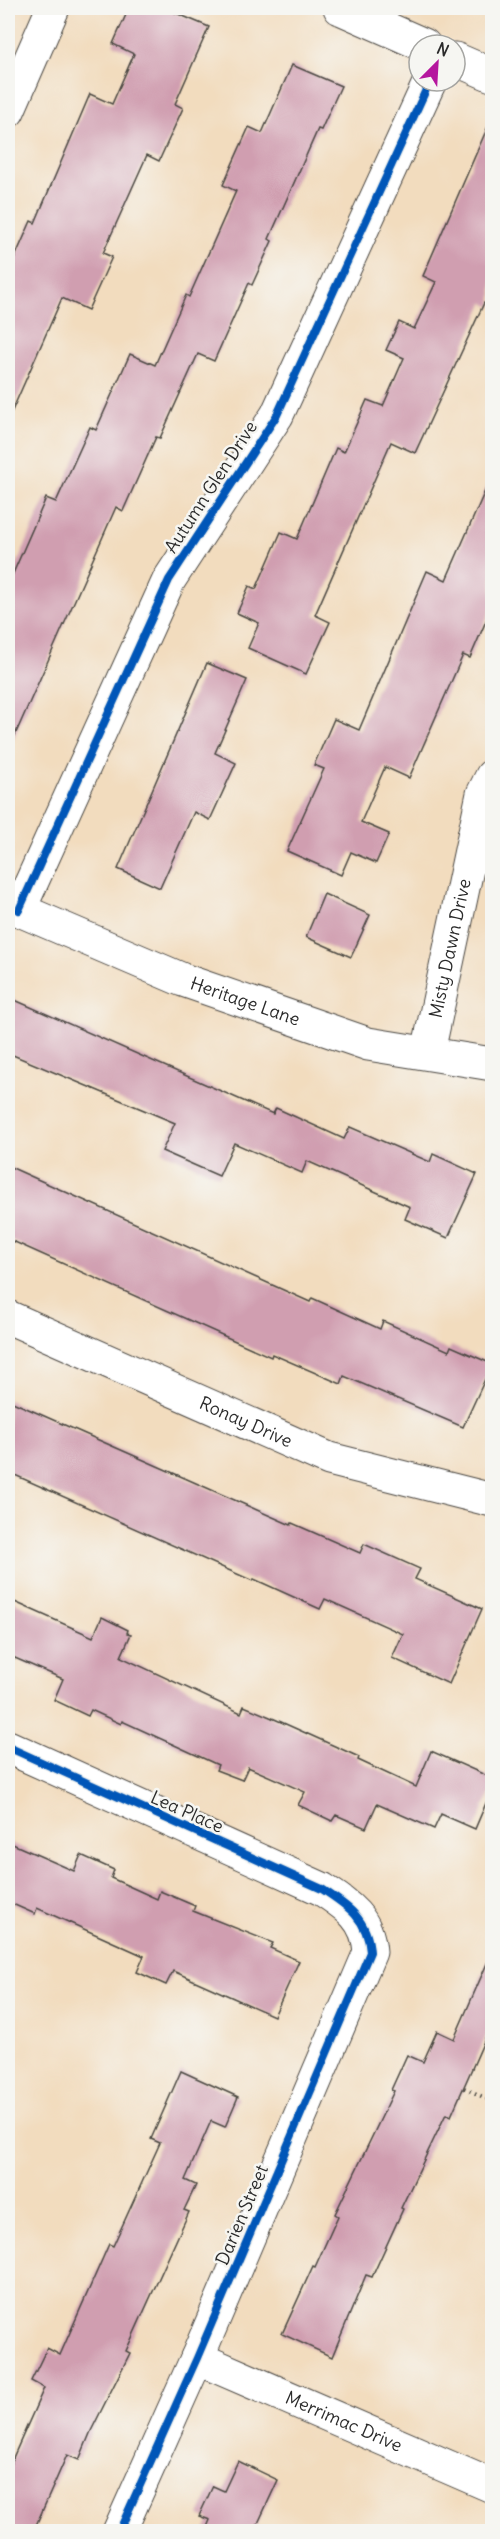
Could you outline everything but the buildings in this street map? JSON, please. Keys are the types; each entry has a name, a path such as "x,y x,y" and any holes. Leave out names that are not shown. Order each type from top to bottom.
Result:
{"street":[{"path":"8,111 53,8"},
{"path":"340,8 407,38"},
{"path":"467,64 492,75"},
{"name":"Autumn Glen Drive","path":"13,908 168,580 277,415 425,93"},
{"name":"Misty Dawn Drive","path":"428,1052 483,794 492,776"},
{"name":"Heritage Lane","path":"13,908 194,984 368,1044 492,1064"},
{"name":"Ronay Drive","path":"8,1317 329,1459 492,1500"},
{"name":"Lea Place","path":"8,1747 322,1889 352,1909"},
{"name":"Darien Street","path":"119,2532 197,2358 370,1952 369,1937 352,1909"},
{"name":"Merrimac Drive","path":"197,2358 492,2486"}],"path":[{"path":"464,2088 492,2101"}],"cycle path":[{"path":"19,910 169,580 277,415 425,93"},
{"path":"8,1747 322,1889 355,1914 365,1931 370,1952 197,2358 119,2532"}]}
